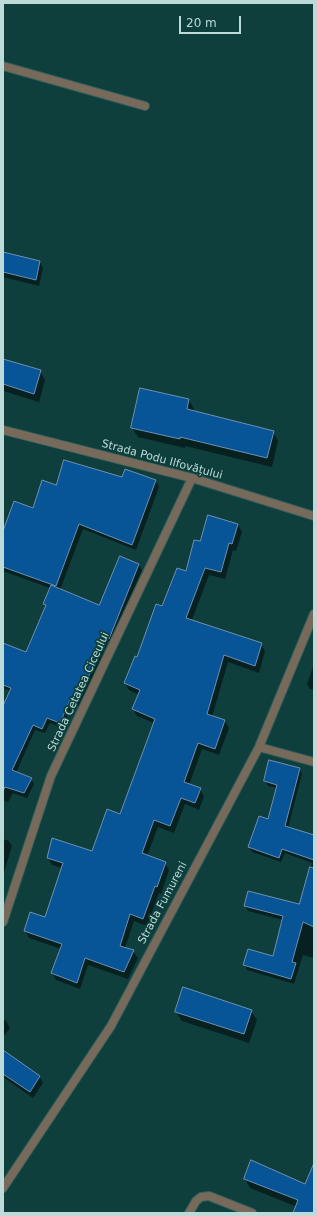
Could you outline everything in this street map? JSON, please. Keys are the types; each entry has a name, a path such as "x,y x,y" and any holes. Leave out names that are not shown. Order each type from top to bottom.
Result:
{"street":[{"path":"3,66 145,106"},
{"name":"Strada Podu Ilfovățului","path":"4,432 192,478 314,516"},
{"name":"Strada Cetatea Ciceului","path":"3,922 51,776 192,478"},
{"name":"Strada Fumureni","path":"3,1188 111,1026 258,747 314,614"},
{"path":"258,747 314,762"},
{"path":"189,1213 196,1201 201,1197 209,1196 252,1213"}],"building":[{"path":"3,252 40,261 36,280 3,272"},
{"path":"3,359 41,370 34,394 3,384"},
{"path":"140,388 189,399 187,409 274,431 267,458 180,437 180,439 131,428"},
{"path":"64,460 122,477 125,469 156,480 132,545 79,524 56,586 3,567 3,531 14,501 33,508 42,480 56,485"},
{"path":"208,515 238,524 232,544 229,543 221,572 205,568 186,618 262,643 255,666 224,655 207,714 225,720 215,749 198,743 184,782 201,788 195,803 181,798 170,826 154,820 142,853 166,862 157,887 155,886 143,919 130,914 120,946 134,950 124,972 85,958 77,983 51,973 62,944 24,931 30,912 45,917 63,863 47,858 52,838 92,851 107,809 120,814 155,719 132,709 140,690 124,683 135,656 137,657 156,604 162,606 177,568 186,571 194,540 200,541"},
{"path":"120,556 139,564 109,639 106,637 76,702 70,700 60,723 47,718 42,729 33,725 12,770 32,778 24,793 5,787 3,791 3,706 11,688 3,685 3,643 26,652 46,605 43,604 51,585 99,605"},
{"path":"269,760 300,768 285,826 314,835 314,860 282,849 279,858 248,847 259,816 268,819 277,785 264,781"},
{"path":"310,867 314,868 314,927 303,922 292,962 296,963 291,979 243,965 248,949 273,956 283,916 244,906 248,891 299,904"},
{"path":"183,987 252,1010 244,1034 175,1012"},
{"path":"3,1050 40,1076 30,1092 3,1074"},
{"path":"251,1160 305,1184 314,1163 314,1213 293,1213 298,1200 244,1179"}]}
